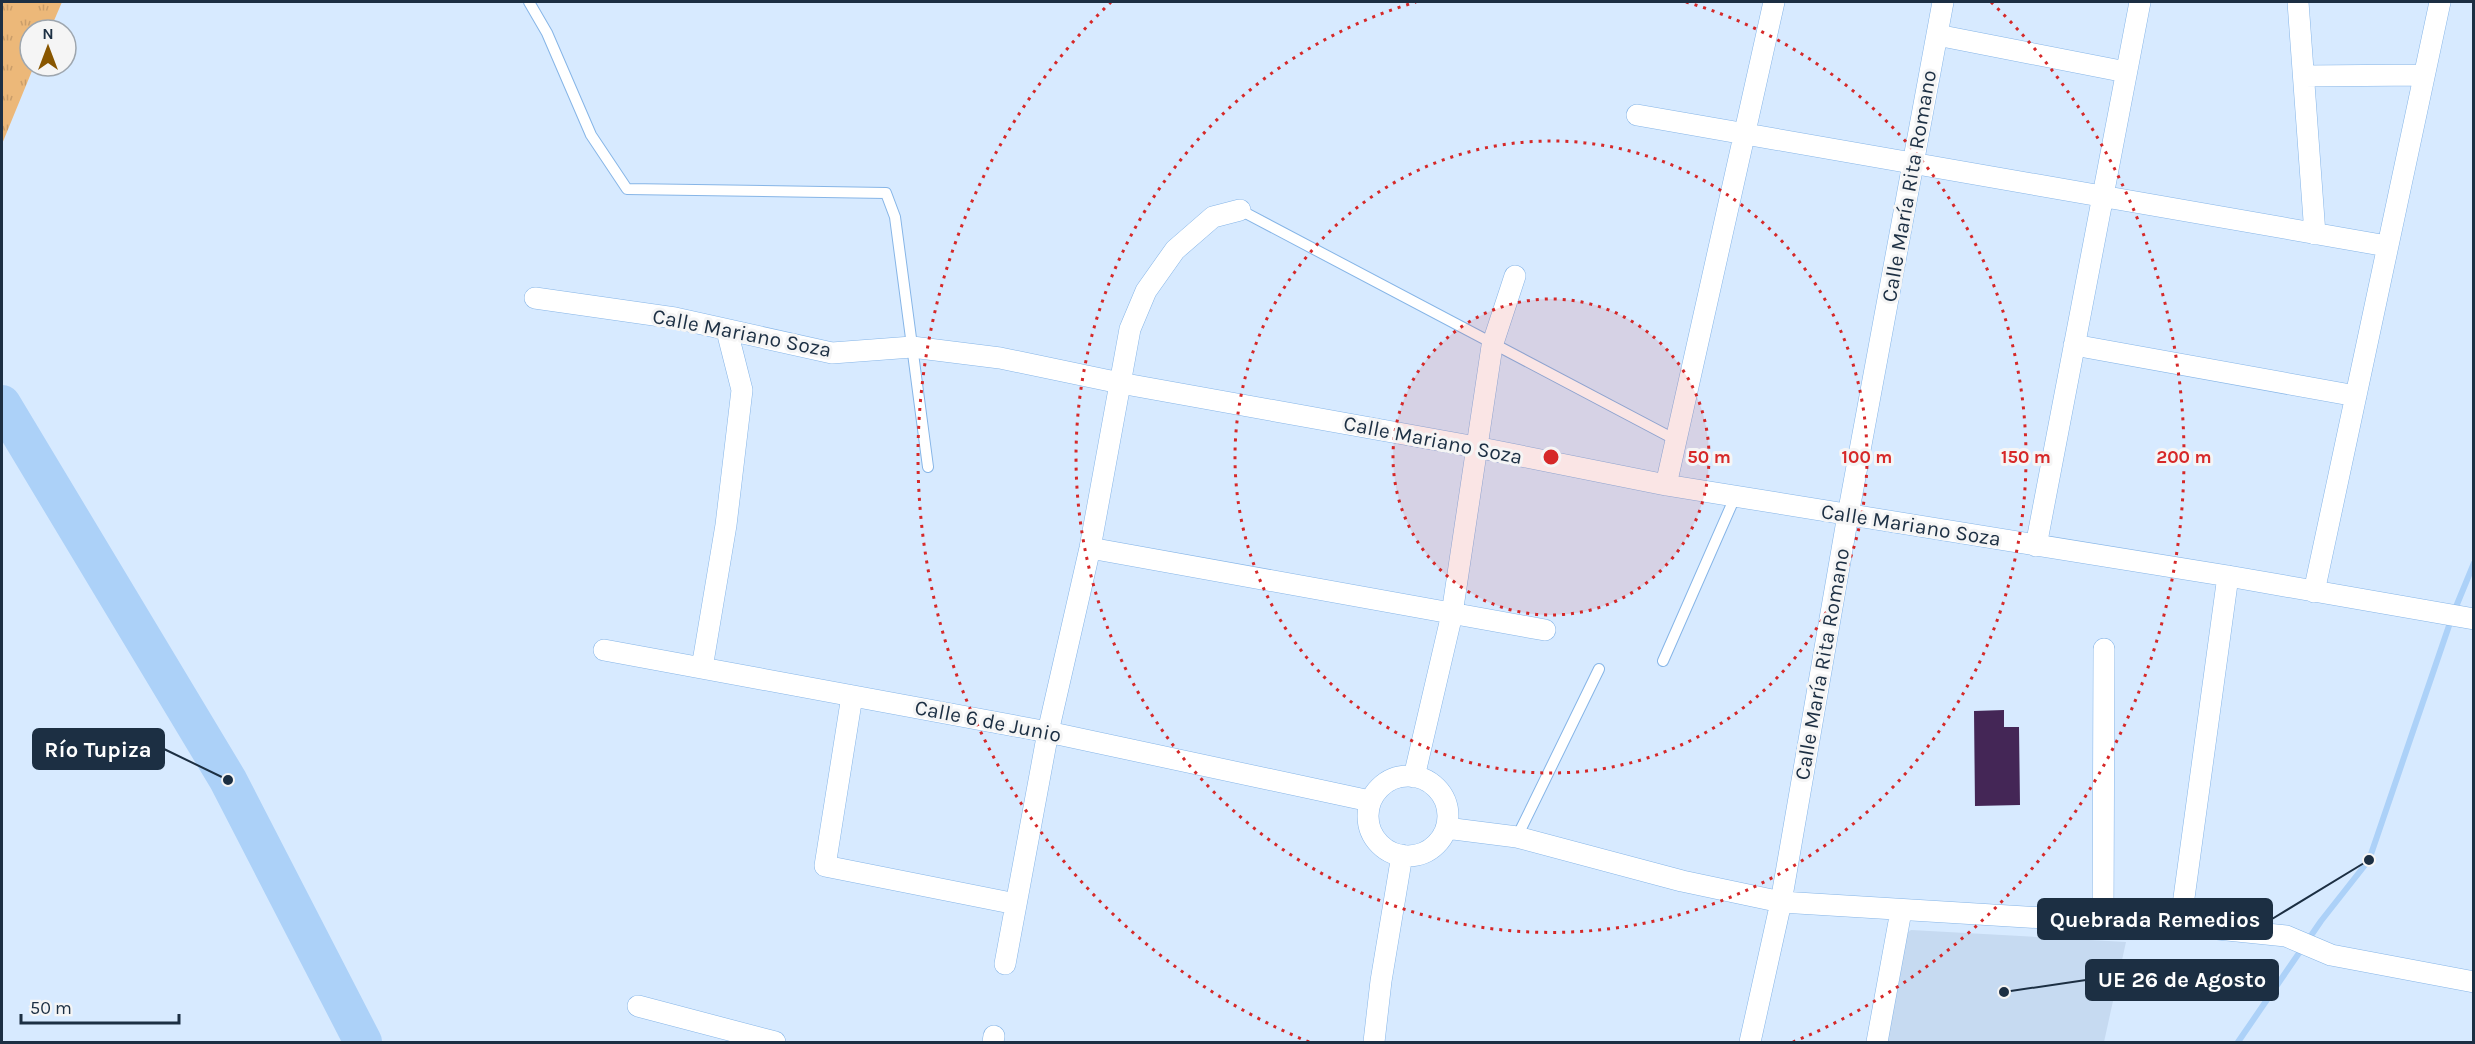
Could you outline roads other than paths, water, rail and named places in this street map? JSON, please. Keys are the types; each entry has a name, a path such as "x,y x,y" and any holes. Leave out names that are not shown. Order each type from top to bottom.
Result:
{"street":[{"path":"1666,485 1774,2"},
{"name":"Calle María Rita Romano","path":"1750,1042 1781,902 1848,515 1943,2"},
{"path":"2036,546 2140,2"},
{"path":"2298,2 2315,234"},
{"path":"2314,592 2440,2"},
{"path":"1937,34 2126,72"},
{"path":"2304,75 2424,75"},
{"path":"1637,116 2387,246"},
{"path":"1005,964 1048,732 1090,548 1130,329 1146,291 1175,250 1213,217 1240,210"},
{"path":"1414,777 1452,614 1493,343 1515,276"},
{"name":"Calle Mariano Soza","path":"535,298 675,318 832,353 912,347 1000,358 1120,383 1476,447 1666,485 2228,576 2474,619"},
{"path":"702,668 726,525 742,390 727,331"},
{"path":"2074,345 2356,396"},
{"path":"1090,548 1545,630"},
{"path":"2180,927 2228,576"},
{"path":"2103,922 2104,649"},
{"name":"Calle 6 de Junio","path":"604,650 1048,732 1370,801"},
{"path":"852,696 825,866 1016,904"},
{"path":"1400,777 1414,777 1427,781 1438,790 1445,801 1448,814 1446,828 1441,838 1424,853 1402,855 1381,846 1373,836 1369,825 1370,801 1377,790 1387,782 1400,777"},
{"path":"1446,828 1517,837 1682,881 1781,902 2180,927 2286,936 2331,955 2474,982"},
{"path":"1374,1042 1381,981 1402,855"},
{"path":"1877,1042 1901,911"},
{"path":"638,1006 775,1042"}],"lane":[{"path":"529,2 547,33 591,135 627,189 886,193 895,217 928,467"},
{"path":"1240,210 1676,440"},
{"path":"1663,661 1735,497"},
{"path":"1517,837 1599,669"}],"waterway":[{"path":"2,404 228,780 363,1042"},
{"path":"2238,1042 2321,921 2369,860 2453,614 2474,563"}],"place":[{"name":"Río Tupiza","path":"228,780"},
{"name":"Quebrada Remedios","path":"2369,860"},
{"name":"UE 26 de Agosto","path":"2004,992"}]}
